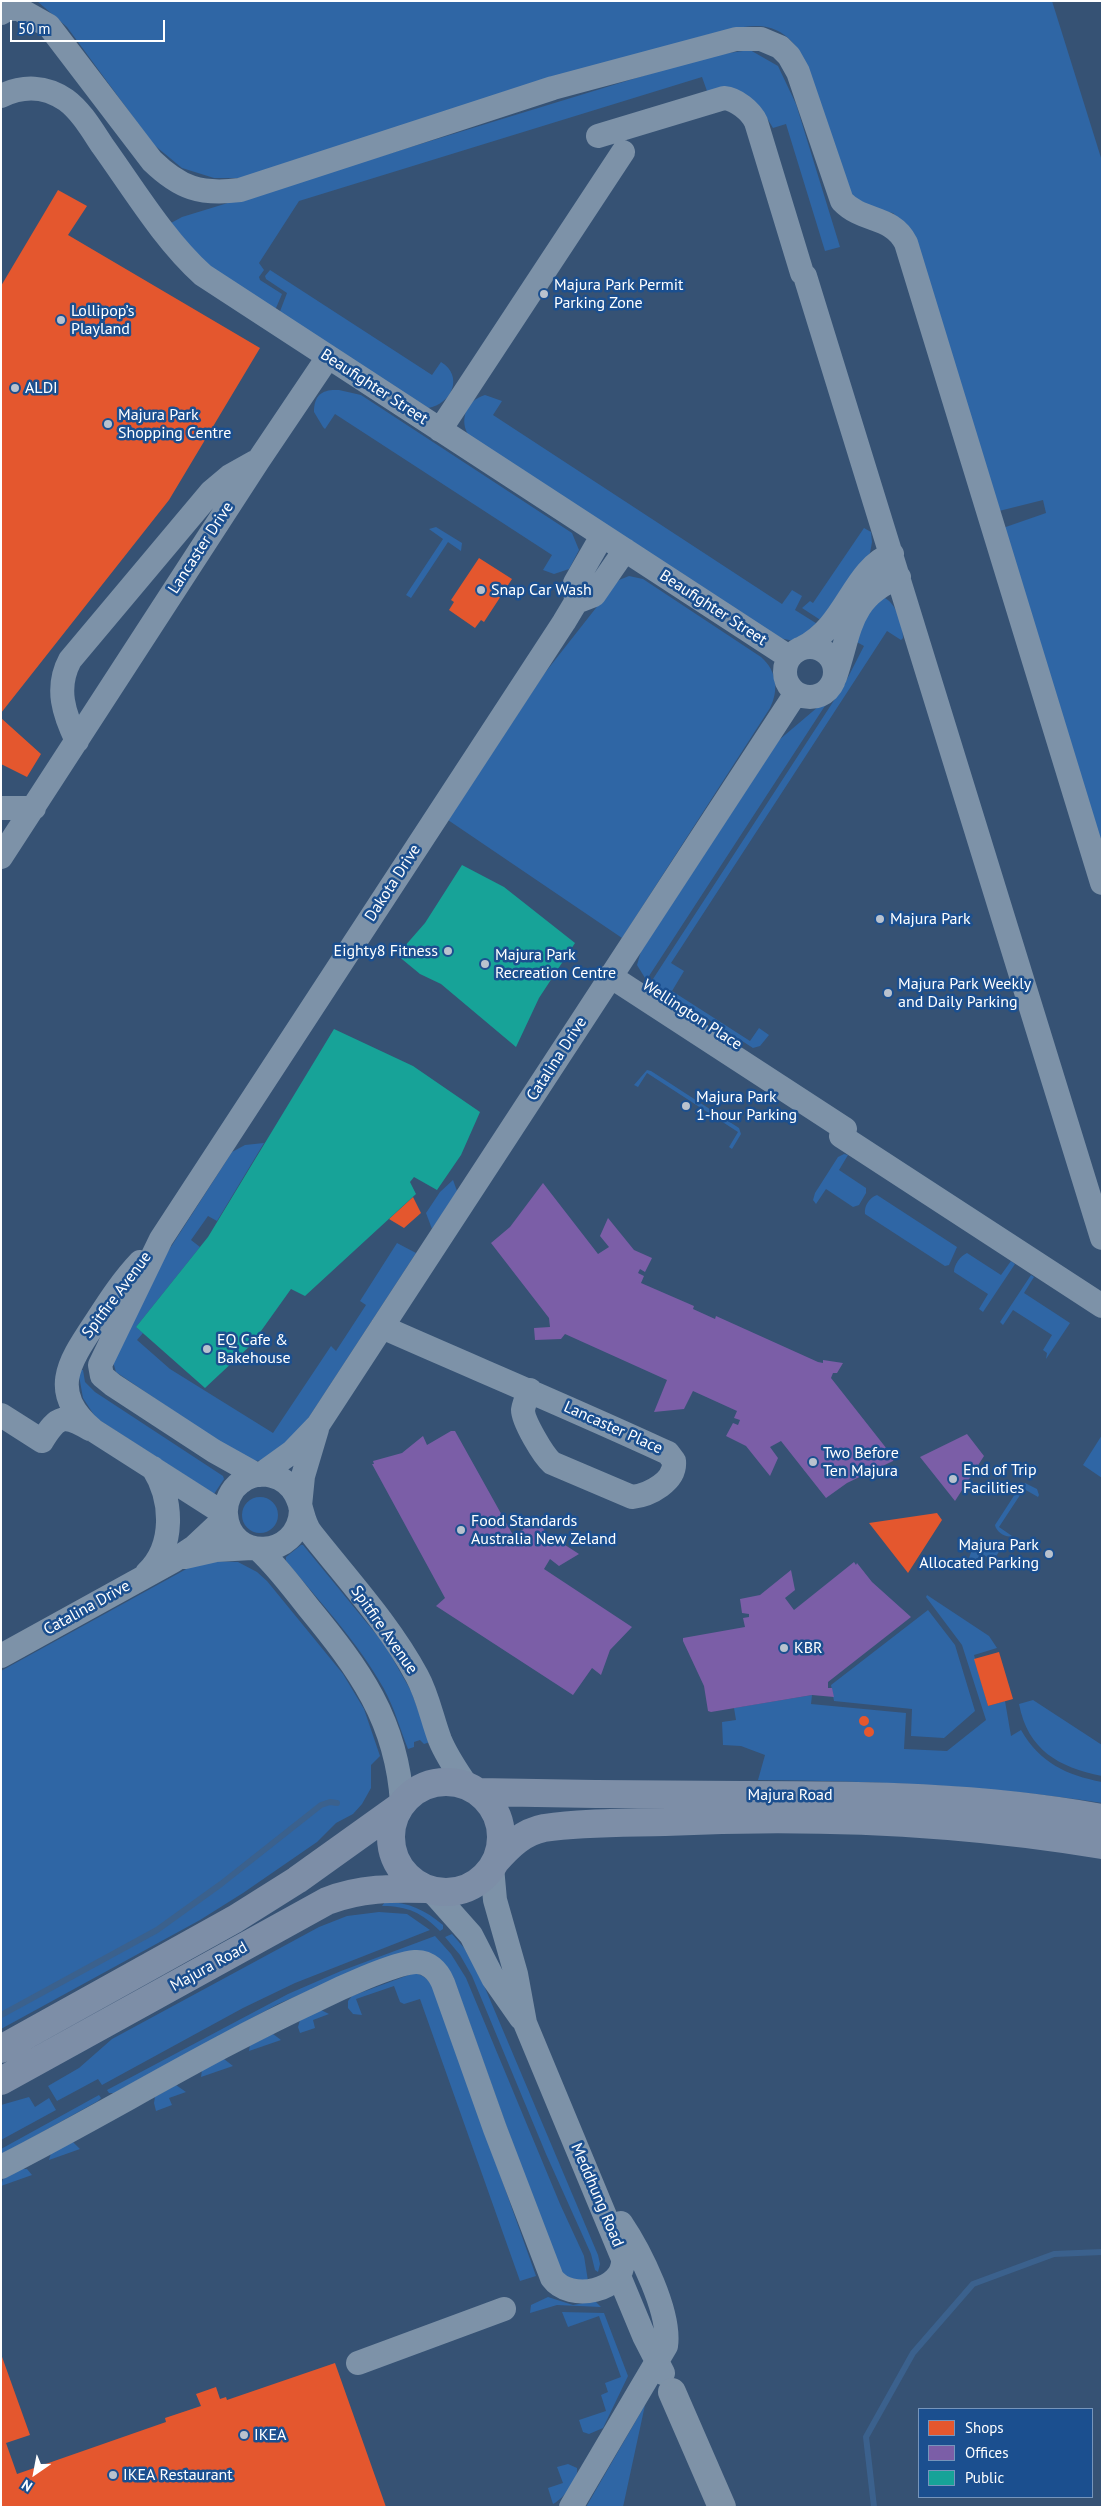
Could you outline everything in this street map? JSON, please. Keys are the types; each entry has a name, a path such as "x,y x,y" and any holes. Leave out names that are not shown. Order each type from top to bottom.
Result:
{"highway":[{"path":"672,2392 722,2507"}],"main road":[{"path":"449,1782 472,1789 495,1812 499,1824 500,1849 494,1864 485,1876 466,1889 454,1892 429,1890 406,1876 393,1855 390,1830 400,1805 415,1791 432,1784 449,1782"},
{"name":"Majura Road","path":"472,1789 846,1795 954,1799 1006,1803 1102,1818"},
{"name":"Majura Road","path":"1,2049 235,1919 297,1880 400,1805"},
{"name":"Majura Road","path":"494,1864 520,1838 534,1830 544,1828 746,1818 954,1827 1030,1833 1102,1845"},
{"name":"Majura Road","path":"1,2081 327,1901 372,1889 429,1890"}],"street":[{"path":"1,13 8,9 19,9 35,16 49,26 152,161 170,178 191,188 216,193 240,190 553,88 736,39 761,39 786,52 798,72 839,196 858,214 896,228 906,243 1102,883"},
{"name":"Beaufighter Street","path":"1,96 19,89 31,88 55,94 67,101 86,122 193,266 224,290 602,536 795,653"},
{"path":"624,153 598,136 724,98 730,99 751,113 756,122 892,554 1102,1238"},
{"path":"440,430 624,153 648,120"},
{"name":"Lancaster Drive","path":"34,808 258,461 328,358"},
{"path":"76,741 64,714 62,699 64,676 70,660 211,492 230,476 258,461"},
{"name":"Dakota Drive","path":"576,602 575,583 602,536"},
{"name":"Dakota Drive","path":"162,1239 576,602 594,595 625,550"},
{"path":"892,554 881,558 869,569 828,630 795,653 785,668 785,676 788,684 796,693 808,697 817,696 829,689 834,680 850,627 862,604 876,588 899,577"},
{"path":"795,653 817,648 826,653 834,666 834,680"},
{"name":"Catalina Drive","path":"258,1475 292,1452 318,1425 796,693"},
{"path":"1,808 34,808"},
{"path":"1,857 34,808"},
{"name":"Wellington Place","path":"610,976 750,1052 757,1072 845,1129 841,1136 1102,1306"},
{"name":"Spitfire Avenue","path":"162,1239 114,1294 76,1351 69,1366 66,1382 69,1400 84,1423 98,1434 226,1516"},
{"name":"Spitfire Avenue","path":"162,1239 103,1357 100,1371 113,1385 214,1451 258,1475"},
{"name":"Lancaster Place","path":"382,1327 530,1390 668,1453 674,1462 672,1475 666,1482 632,1497 552,1463 546,1456 524,1415 525,1403 530,1390"},
{"path":"1,1415 42,1441 55,1422 64,1418 75,1421 98,1434"},
{"name":"Catalina Drive","path":"300,1508 304,1476 318,1425"},
{"path":"139,1580 157,1561 168,1533 165,1497 153,1468"},
{"path":"255,1548 276,1547 291,1537 298,1528 300,1508 296,1494 288,1484 272,1476 258,1475 247,1478 235,1487 228,1500 226,1516 235,1536 255,1548 338,1642 368,1685 395,1753 401,1778 400,1805"},
{"name":"Spitfire Avenue","path":"300,1508 308,1528 386,1628 409,1663 420,1683 445,1751 472,1789"},
{"name":"Catalina Drive","path":"1,1656 173,1561 194,1547 226,1516"},
{"name":"Catalina Drive","path":"173,1561 207,1552 255,1548"},
{"name":"Meddhung Road","path":"494,1864 495,1900 516,1974 525,2023 622,2256 623,2268 619,2276 644,2336 672,2392"},
{"name":"Meddhung Road","path":"429,1890 471,1935 493,1978 525,2023"},
{"path":"1,2167 263,2024 335,1990 403,1964 420,1962 435,1969 444,1982 495,2129 552,2278 563,2289 579,2292 602,2287 619,2276"},
{"path":"571,2507 666,2346 667,2335 658,2300 635,2243 589,2176"},
{"path":"358,2363 504,2309"},
{"path":"636,2396 647,2366 644,2336"}],"shaded area":[{"path":"37,1 1052,1 1102,161 1102,855 1000,529 1046,513 1043,500 995,512 905,227 893,213 876,210 853,199 802,56 792,42 782,33 758,26 732,29 703,36 250,178 214,178 182,168 153,144 67,27"},
{"path":"750,50 778,66 796,104 840,247 825,251 786,124 773,128 762,110 707,91 702,77 299,201 259,263 264,270 259,277 260,280 282,294 276,308 273,308 206,265 171,223 182,217 708,56"},
{"path":"270,270 432,375 441,362 452,375 452,389 449,395 443,401 428,408 279,314 287,293 266,279 265,276"},
{"path":"328,390 339,390 361,395 572,533 579,550 569,569 554,574 543,570 552,555 335,414 325,429 314,412 314,406 320,394"},
{"path":"485,395 502,401 493,415 782,604 792,590 802,596 795,610 819,625 794,641 779,638 470,437 465,425 464,418 466,412 473,402"},
{"path":"436,527 462,543 461,551 448,542 411,598 406,595 443,539 429,529"},
{"path":"864,528 871,532 870,553 826,621 822,621 802,608 810,601 813,603"},
{"path":"629,576 643,579 761,657 773,675 775,694 770,708 622,938 448,820 544,674 614,585 619,580"},
{"path":"883,597 892,604 898,614 903,638 901,640 887,631 671,963 684,971 672,991 750,1041 759,1028 769,1035 760,1046 753,1048 652,983 653,979 844,685 864,646 855,641 857,621"},
{"path":"832,695 649,976 645,978 637,965 641,951 779,740"},
{"path":"647,1070 739,1128 741,1134 732,1149 729,1147 738,1132 647,1073 638,1087 634,1085"},
{"path":"264,1143 217,1221 208,1216 191,1240 200,1247 136,1327 143,1333 137,1340 170,1369 273,1433 331,1346 336,1351 366,1305 360,1301 397,1243 416,1253 294,1440 272,1457 266,1460 253,1461 244,1459 116,1372 113,1362 167,1253 232,1152 245,1145"},
{"path":"844,1154 848,1155 839,1170 866,1188 866,1193 859,1205 853,1207 826,1189 816,1204 813,1200 815,1193 838,1157"},
{"path":"453,1180 457,1191 432,1229 426,1213 440,1192"},
{"path":"877,1195 957,1247 949,1265 945,1266 865,1214 865,1208 868,1203"},
{"path":"967,1253 1001,1275 1011,1261 1015,1264 983,1312 979,1309 988,1294 954,1272 958,1261"},
{"path":"1031,1275 1034,1277 1024,1293 1070,1323 1046,1359 1047,1353 1043,1350 1052,1335 1013,1310 1003,1325 1000,1322"},
{"path":"78,1370 83,1370 85,1382 95,1392 223,1476 224,1479 214,1494 96,1418 83,1398"},
{"path":"1102,1435 1102,1478 1083,1465"},
{"path":"1025,1483 1037,1489 1039,1495 1038,1497 1024,1489 999,1527 1012,1536 1004,1535 997,1530 995,1525 1019,1488"},
{"path":"260,1497 267,1498 273,1502 277,1508 277,1522 273,1528 267,1532 260,1533 253,1532 247,1528 243,1522 242,1515 243,1508 247,1502 253,1498"},
{"path":"990,1541 1002,1547 993,1561 981,1553 972,1568 969,1560 973,1549 982,1543"},
{"path":"303,1545 385,1645 411,1691 430,1742 424,1744 420,1740 414,1742 414,1747 408,1749 391,1703 374,1672 338,1623 286,1561 286,1557"},
{"path":"207,1561 238,1562 257,1572 267,1581 343,1674 364,1709 380,1756 371,1765 371,1788 362,1804 353,1814 336,1823 317,1842 243,1893 200,1920 1,2029 1,1671 190,1567"},
{"path":"927,1595 989,1636 997,1648 974,1655 988,1706 1005,1701 1011,1736 1021,1730 1037,1751 1055,1766 1077,1776 1102,1782 1102,1803 1016,1792 930,1785 845,1781 758,1780 765,1755 741,1746 723,1745 722,1722 736,1720 734,1708 812,1695 811,1704 906,1713 904,1749 947,1751 986,1720 962,1645 926,1597"},
{"path":"928,1610 955,1645 975,1711 944,1738 911,1736 912,1709 834,1701 831,1685"},
{"path":"1033,1700 1102,1745 1102,1776 1059,1761 1047,1754 1038,1745 1023,1720 1019,1704"},
{"path":"385,1902 402,1903 423,1911 443,1925 443,1929 440,1931 421,1915 407,1909 382,1906"},
{"path":"379,1912 407,1914 430,1930 295,1983 243,2008 102,2085 98,2079 57,2101 48,2086 79,2068 112,2039 319,1927 347,1916"},
{"path":"452,1934 465,1949 480,1976 598,2255 600,2264 598,2272 595,2270 591,2254 546,2154 472,1976 460,1955 445,1937"},
{"path":"435,1936 451,1954 466,1978 560,2204 584,2256 588,2281 577,2283 559,2273 453,1977 371,1964 278,2004 114,2093 109,2093 107,2090 288,1994 341,1971"},
{"path":"414,1973 428,1980 436,1994 536,2276 520,2281 420,1999 404,2004 400,2002 394,1986 356,1999 362,2015 353,2014 348,2008 348,2001 352,1996"},
{"path":"321,2010 329,2014 313,2020 315,2028 300,2033 298,2027 300,2020"},
{"path":"273,2034 281,2040 249,2051 250,2045"},
{"path":"224,2059 233,2066 201,2077 202,2070"},
{"path":"176,2085 186,2092 169,2098 172,2105 156,2111 155,2097"},
{"path":"99,2095 101,2098 98,2101 1,2155 1,2149"},
{"path":"29,2097 35,2107 49,2098 56,2110 1,2140 1,2105"},
{"path":"73,2142 80,2149 49,2160 51,2153"},
{"path":"22,2169 27,2169 32,2175 1,2186 3,2179"},
{"path":"548,2297 573,2305 595,2301 601,2307 557,2305 530,2313 531,2305"},
{"path":"562,2312 604,2313 628,2376 603,2428 589,2434 583,2432 579,2420 606,2411 601,2395 608,2392 605,2383 621,2377 599,2316 568,2327"},
{"path":"645,2405 623,2507 586,2507"},
{"path":"568,2464 577,2468 576,2478 566,2494 553,2504 548,2488 563,2483 557,2467"}],"building: Shops":[{"name":"Majura Park Shopping Centre","path":"58,190 87,206 68,235 260,348 169,500 1,713 1,286"},
{"name":"Snap Car Wash","path":"479,558 512,579 484,622 481,620 475,628 449,610 454,602 451,600"},
{"path":"1,718 41,754 27,777 1,764"},
{"path":"413,1197 421,1213 404,1228 389,1219"},
{"path":"937,1513 942,1520 908,1573 869,1523"},
{"path":"999,1652 1013,1699 988,1706 974,1659"},
{"path":"862,1716 866,1716 869,1721 866,1726 862,1726 859,1723 859,1719"},
{"path":"869,1727 874,1732 869,1737 864,1732"},
{"name":"IKEA","path":"1,2354 30,2435 6,2443 17,2474 166,2422 165,2418 201,2406 196,2394 216,2387 220,2399 226,2397 227,2400 335,2363 386,2507 1,2507"}],"building: Offices":[{"path":"543,1183 598,1254 609,1247 600,1236 608,1218 634,1250 652,1258 645,1272 640,1269 638,1273 644,1276 641,1283 694,1306 693,1309 715,1319 716,1316 818,1362 823,1363 823,1360 843,1363 837,1373 833,1373 831,1378 894,1458 893,1461 847,1483 826,1498 781,1441 770,1447 778,1458 770,1476 746,1446 726,1436 733,1423 738,1425 740,1420 734,1418 737,1411 693,1391 684,1409 654,1412 667,1380 565,1334 561,1339 535,1340 534,1328 550,1327 549,1318 491,1243 510,1227"},
{"path":"451,1431 455,1431 513,1535 524,1529 521,1525 537,1517 545,1532 579,1554 559,1566 550,1559 544,1569 632,1627 610,1650 601,1675 592,1668 573,1695 436,1606 445,1598 372,1464 374,1464 373,1461 402,1453 423,1436 427,1445"},
{"name":"End of Trip Facilities","path":"967,1434 984,1456 955,1501 920,1457"},
{"path":"854,1562 856,1565 857,1563 872,1582 911,1617 828,1682 828,1688 832,1688 834,1697 812,1695 708,1711 704,1686 683,1638 745,1627 743,1618 749,1617 749,1614 742,1613 740,1599 760,1595 791,1570 795,1590 785,1598 794,1610"}],"building: Public":[{"name":"Majura Park Recreation Centre","path":"462,865 504,887 575,943 539,998 516,1047 441,984 420,974 397,955 425,923"},
{"path":"334,1029 413,1066 480,1112 461,1155 437,1190 414,1177 410,1182 416,1194 305,1296 291,1289 251,1345 205,1388 136,1327 208,1237"}],"waterway":[{"path":"1,2015 157,1930 221,1884 321,1805 330,1802 337,1803"},
{"path":"874,2507 866,2437 913,2353 973,2284 1054,2254 1102,2252"}],"place":[{"name":"Majura Park Permit Parking Zone","path":"544,294"},
{"name":"Lollipop’s Playland","path":"61,320"},
{"name":"ALDI","path":"15,388"},
{"name":"Majura Park Shopping Centre","path":"108,424"},
{"name":"Snap Car Wash","path":"481,590"},
{"name":"Majura Park","path":"880,919"},
{"name":"Eighty8 Fitness","path":"448,951"},
{"name":"Majura Park Recreation Centre","path":"485,964"},
{"name":"Majura Park Weekly and Daily Parking","path":"888,993"},
{"name":"Majura Park 1-hour Parking","path":"686,1106"},
{"name":"EQ Cafe & Bakehouse","path":"207,1349"},
{"name":"Two Before Ten Majura","path":"813,1462"},
{"name":"End of Trip Facilities","path":"953,1479"},
{"name":"Food Standards Australia New Zeland","path":"461,1530"},
{"name":"Majura Park Allocated Parking","path":"1049,1554"},
{"name":"KBR","path":"784,1648"},
{"name":"IKEA","path":"244,2435"},
{"name":"IKEA Restaurant","path":"113,2475"}]}
